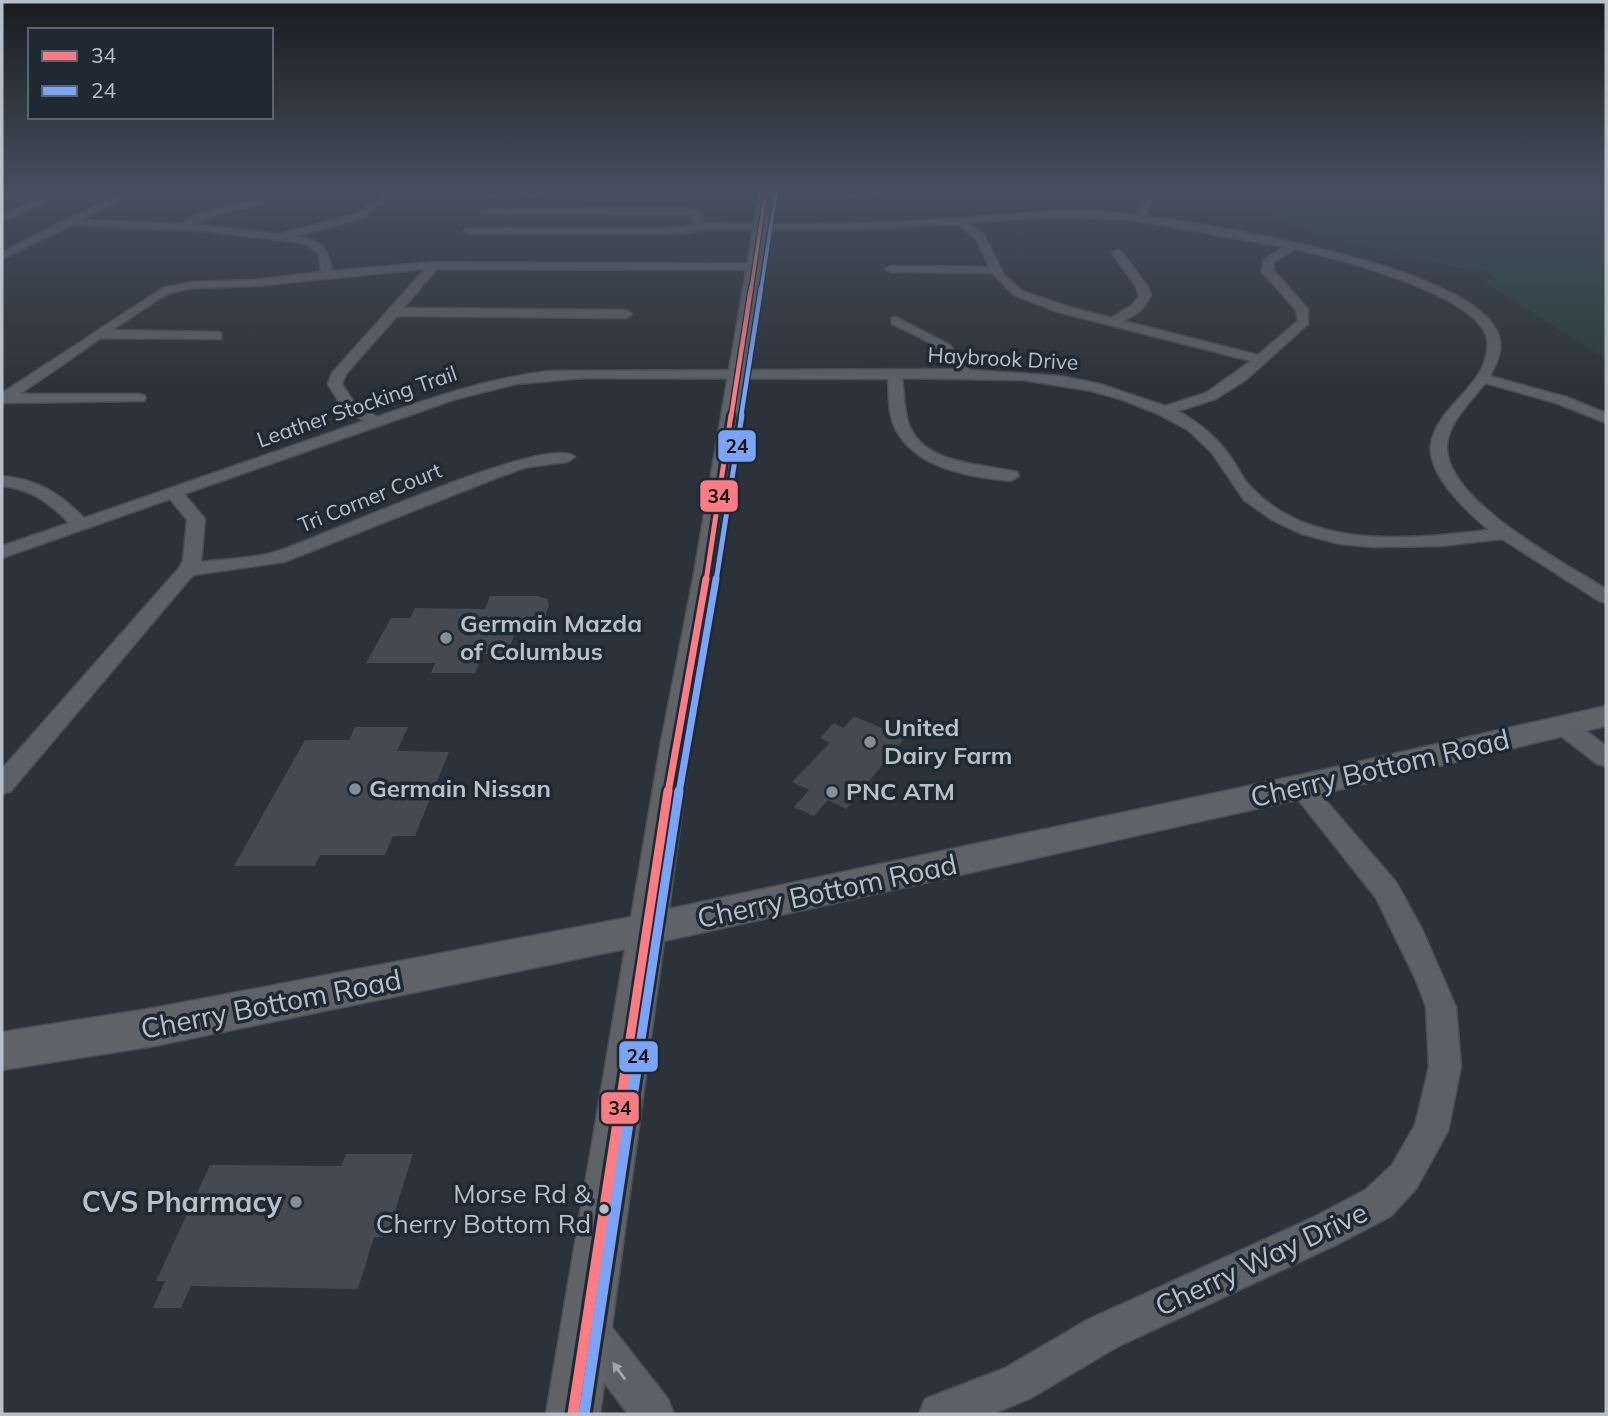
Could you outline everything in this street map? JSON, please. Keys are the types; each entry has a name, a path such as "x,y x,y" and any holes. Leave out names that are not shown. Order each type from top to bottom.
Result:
{"main road":[{"path":"573,1414 676,742 706,579 756,256"},
{"name":"Cherry Bottom Road","path":"2,1051 166,1025 764,906 1606,716"}],"street":[{"path":"324,256 327,274"},
{"path":"989,256 1002,280 1018,293 1062,309 1262,360"},
{"path":"1113,322 1136,308 1145,296 1142,287 1119,256"},
{"path":"1164,411 1211,396 1262,360 1304,321 1302,309 1267,271 1269,261 1277,256"},
{"path":"1328,256 1394,273 1460,302 1486,323 1495,348 1482,379 1445,425 1439,443 1441,462 1461,491 1490,521 1606,597"},
{"path":"3,399 155,296 181,287 254,283 386,267 544,261 754,267"},
{"path":"375,422 348,404 335,384 339,373 435,265"},
{"path":"891,269 995,270"},
{"path":"393,312 626,314"},
{"path":"896,321 949,348 957,357 964,375"},
{"path":"99,334 216,335"},
{"name":"Leather Stocking Trail","path":"2,552 452,396 517,380 585,374 738,374"},
{"name":"Haybrook Drive","path":"738,374 964,375 1070,382 1125,396 1164,411 1189,425 1212,443 1248,495 1263,506 1304,527 1336,537 1374,544 1415,544 1507,533"},
{"path":"895,375 903,429 920,450 964,469 1011,476"},
{"path":"1482,379 1561,400 1606,418"},
{"path":"3,399 139,398"},
{"name":"Tri Corner Court","path":"187,570 277,558 503,469 524,462 567,457"},
{"path":"2,481 23,482 56,499 80,524"},
{"path":"2,785 187,570 192,561 196,519 173,492"},
{"path":"1564,726 1606,758"},
{"name":"Cherry Way Drive","path":"940,1414 1017,1384 1103,1332 1378,1203 1404,1177 1431,1131 1446,1067 1441,1007 1431,980 1408,929 1386,890 1300,787"},
{"path":"587,1327 653,1414"}],"green space":[{"path":"1410,256 1606,256 1606,359 1482,281 1497,279 1485,271 1451,267"}],"building":[{"name":"Germain Mazda of Columbus","path":"490,596 537,596 547,599 549,605 543,623 519,623 507,654 483,654 475,673 431,673 435,663 366,663 391,618 410,618 415,608 485,609"},
{"path":"854,716 905,738 846,809 828,800 814,816 794,807 809,790 792,782 830,743 820,738 834,723 843,728"},
{"name":"Germain Nissan","path":"355,727 408,727 397,751 449,752 415,836 393,836 385,855 320,855 315,866 234,866 305,740 349,740"},
{"name":"CVS Pharmacy","path":"346,1154 413,1154 387,1237 374,1237 358,1289 191,1286 181,1308 153,1308 165,1281 156,1281 210,1165 341,1166"}],"transit line":[{"name":"34","path":"573,1414 676,742 706,579 756,256"},
{"name":"24","path":"584,1414 686,744 716,581 766,256"}],"place":[{"name":"Germain Mazda of Columbus","path":"446,638"},
{"name":"United Dairy Farm","path":"870,742"},
{"name":"Germain Nissan","path":"355,789"},
{"name":"PNC ATM","path":"832,792"},
{"name":"CVS Pharmacy","path":"296,1202"},
{"name":"Morse Rd & Cherry Bottom Rd","path":"604,1209"}]}
